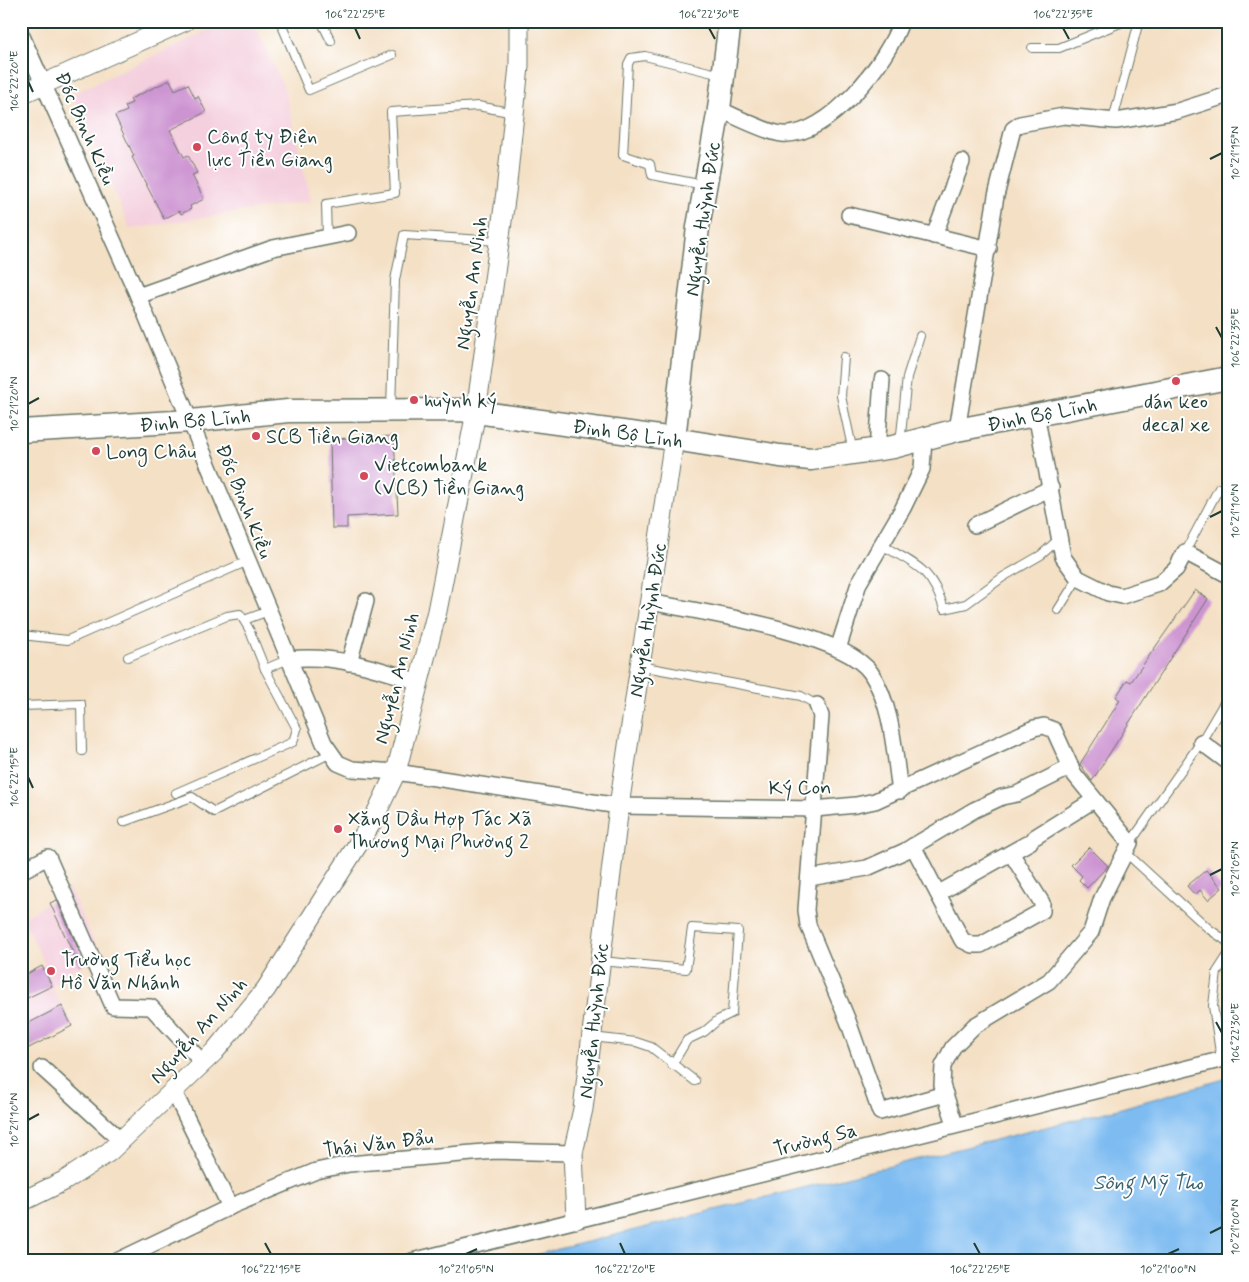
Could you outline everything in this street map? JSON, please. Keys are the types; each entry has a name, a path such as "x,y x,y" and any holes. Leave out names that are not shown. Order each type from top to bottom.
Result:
{"main road":[{"name":"Nguyễn Huỳnh Đức","path":"674,439 698,227 718,109 730,21"},
{"name":"Đinh Bộ Lĩnh","path":"21,431 191,421 288,411 391,409 476,412 674,439 780,456 811,458 854,454 899,446 957,430 1228,378"}],"street":[{"path":"21,94 185,21"},
{"name":"Nguyễn An Ninh","path":"21,1202 64,1181 109,1152 203,1063 266,989 372,822 396,772 437,611 476,412 514,113 519,66 519,21"},
{"path":"718,109 781,134 808,129 832,114 862,84 882,60 901,21"},
{"name":"Đốc Binh Kiều","path":"21,34 138,296 324,743 338,763 352,769 396,772"},
{"path":"957,430 989,249 996,196 1013,129 1020,124 1064,116 1113,120 1178,112 1228,95"},
{"path":"934,236 962,162"},
{"path":"849,215 989,249"},
{"path":"138,296 273,248 348,233"},
{"path":"878,450 882,380"},
{"path":"1036,414 1063,557 1078,578 1108,592 1122,596 1159,584 1176,569 1185,552 1228,575"},
{"name":"Nguyễn Huỳnh Đức","path":"576,1219 574,1153 583,1109 599,961 619,806 674,439"},
{"path":"838,649 859,583 880,544 903,508 922,469 924,439"},
{"path":"975,525 1051,488"},
{"path":"349,662 366,601"},
{"path":"649,602 748,620 838,649 864,664 872,674 887,712 900,791"},
{"path":"289,659 313,656 349,662 373,667 418,682"},
{"path":"817,705 821,716 806,910 808,925 852,1030 880,1112 945,1094"},
{"name":"Ký Con","path":"396,772 619,806 815,808 856,805 875,801 1034,728 1044,726 1054,730 1071,767 1127,847"},
{"path":"1201,742 1228,762"},
{"path":"809,878 867,868 913,846 974,810 1002,797 1017,794 1071,767"},
{"path":"939,893 1033,840 1094,800"},
{"path":"913,846 962,940 972,945 981,945 1036,917 1044,907 1011,852"},
{"path":"955,1124 942,1085 943,1066 953,1047 974,1026 1050,981 1091,932 1102,898 1127,847"},
{"path":"21,871 48,857 113,1006 151,1008 203,1063"},
{"name":"Trường Sa","path":"412,1261 955,1124 1225,1059"},
{"path":"42,1068 122,1141"},
{"path":"174,1092 230,1207"},
{"name":"Thái Văn Đẩu","path":"117,1261 230,1207 316,1172 349,1164 496,1151 574,1153"}],"lane":[{"path":"280,21 309,90 392,55"},
{"path":"321,21 331,41"},
{"path":"1032,48 1059,48 1125,21"},
{"path":"1113,120 1139,21"},
{"path":"706,186 652,175 650,164 623,155 628,64 630,58 645,56 723,76"},
{"path":"327,237 326,204 395,193 392,112 478,106 514,113"},
{"path":"391,409 395,280 404,235 499,241"},
{"path":"899,446 907,377 920,336"},
{"path":"844,357 841,396 854,454"},
{"path":"1185,552 1219,488"},
{"path":"880,544 925,570 937,587 944,609 966,604 1003,577 1041,555 1059,538"},
{"path":"21,635 68,640 248,561"},
{"path":"1058,610 1078,578"},
{"path":"244,620 269,611"},
{"path":"128,658 227,616 240,614 265,669 297,729 293,742 176,794"},
{"path":"265,669 289,659"},
{"path":"640,666 801,696 817,705"},
{"path":"1228,696 1201,742 1127,847 1209,929 1228,942"},
{"path":"21,706 81,704 82,752"},
{"path":"123,822 192,796 214,812 331,753"},
{"path":"599,961 686,970 692,928 738,931 732,1013 718,1020 704,1032 687,1040 672,1065"},
{"path":"1225,1059 1213,1006 1217,972 1228,955"},
{"path":"590,1037 636,1042 651,1047 695,1081"}],"shaded area":[{"name":"Công ty Điện lực Tiền Giang","path":"228,21 253,21 285,90 311,201 130,229 72,94"},
{"name":"Trường Tiểu học Hồ Văn Nhánh","path":"69,888 101,955 61,975 63,980 52,986 72,1026 21,1052 21,977 45,964 23,919"}],"water":[{"name":"Sông Mỹ Tho","path":"1228,1078 1228,1261 511,1261 1118,1109"}],"building":[{"path":"170,80 175,90 188,84 195,98 198,96 206,112 170,130 184,157 188,155 197,173 192,175 204,199 190,206 191,209 181,214 179,211 164,219 132,157 134,156 115,116 127,111 125,106 132,103 130,99"},
{"name":"Vietcombank (VCB) Tiền Giang","path":"394,436 398,514 347,517 347,528 332,528 330,439"},
{"path":"1195,590 1208,599 1092,781 1080,764 1120,700 1116,697 1127,680 1131,682"},
{"path":"1089,847 1108,866 1087,888 1079,880 1082,876 1071,865"},
{"path":"1206,870 1222,888 1208,900 1200,890 1195,895 1187,886"},
{"path":"57,900 84,963 79,966 50,903"},
{"path":"42,966 52,986 21,1001 21,977"},
{"path":"62,1006 72,1026 21,1052 21,1027"}],"place":[{"name":"Công ty Điện lực Tiền Giang","path":"197,147"},
{"name":"dán keo decal xe","path":"1176,381"},
{"name":"huỳnh ký","path":"414,400"},
{"name":"SCB Tiền Giang","path":"256,436"},
{"name":"Long Châu","path":"96,451"},
{"name":"Vietcombank (VCB) Tiền Giang","path":"364,476"},
{"name":"Xăng Dầu Hợp Tác Xã Thương Mại Phường 2","path":"338,829"},
{"name":"Trường Tiểu học Hồ Văn Nhánh","path":"51,971"}]}
